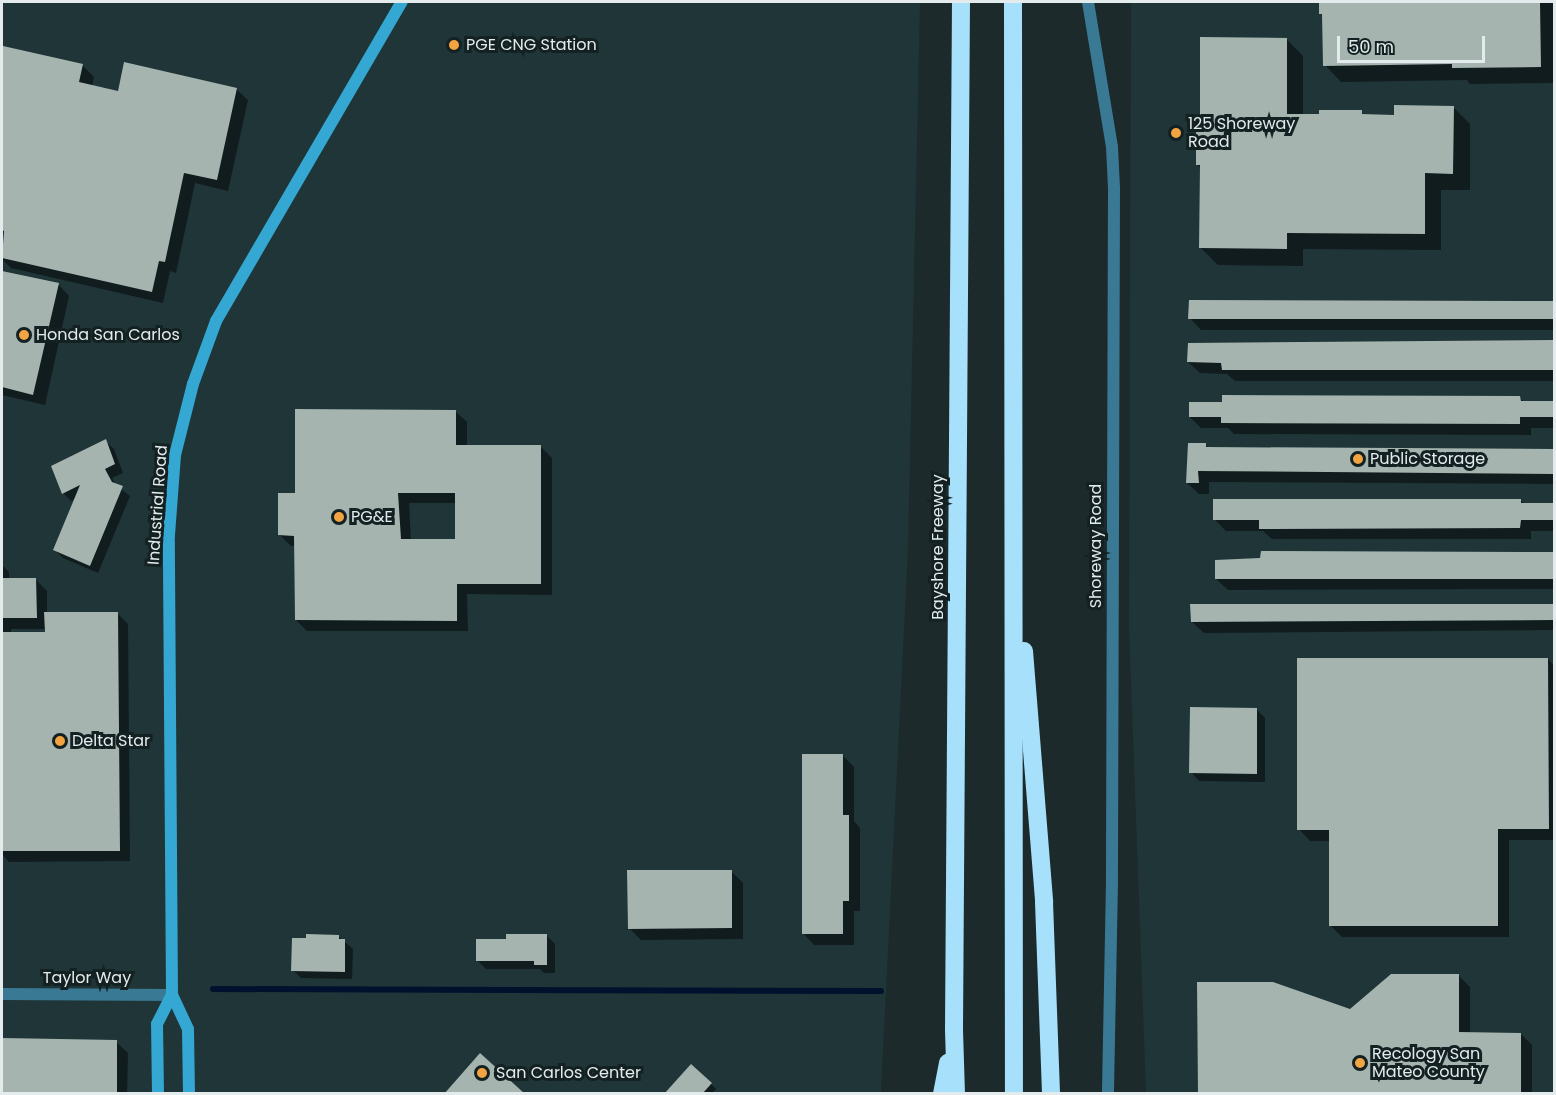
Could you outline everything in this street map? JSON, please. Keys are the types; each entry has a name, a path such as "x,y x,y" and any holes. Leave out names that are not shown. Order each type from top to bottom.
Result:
{"highway":[{"name":"Bayshore Freeway","path":"956,1094 954,1029 961,2"},
{"path":"1013,2 1014,1094"},
{"path":"1014,512 1044,902 1051,1094"},
{"path":"942,1094 954,1029"}],"main road":[{"name":"Industrial Road","path":"189,1094 188,1029 172,995 169,536 175,454 193,384 216,321 402,2"},
{"name":"Industrial Road","path":"158,1094 157,1024 172,995"}],"street":[{"name":"Shoreway Road","path":"1088,2 1112,147 1114,188 1112,882 1108,1094"},
{"name":"Taylor Way","path":"2,994 172,995"}],"shaded area":[{"path":"2,2 920,2 908,549 881,1093 2,1094"},
{"path":"1131,2 1554,2 1554,1093 1146,1093 1129,627"}],"building":[{"path":"1319,2 1540,2 1541,67 1452,68 1452,64 1323,66 1322,14 1319,14"},
{"path":"1200,37 1287,38 1287,114 1319,114 1319,110 1362,110 1362,114 1394,115 1394,105 1454,106 1453,174 1425,173 1425,234 1287,233 1287,249 1199,248 1200,165 1196,165 1196,121 1200,121"},
{"path":"3,46 83,64 79,82 118,91 124,62 237,88 217,180 184,173 165,262 159,261 152,292 2,258 4,231 2,230"},
{"name":"Honda San Carlos","path":"2,271 59,283 33,395 2,387"},
{"path":"1189,300 1554,301 1554,319 1188,319"},
{"path":"1554,340 1554,370 1222,370 1221,363 1187,362 1188,343"},
{"path":"1222,395 1520,396 1521,401 1554,401 1554,417 1520,417 1520,424 1221,423 1221,417 1189,417 1189,402 1222,402"},
{"name":"PG&E","path":"295,409 456,410 456,445 541,445 541,584 457,584 457,621 295,620 294,536 278,535 278,493 295,493","holes":["398,493 455,493 455,539 401,539"]},
{"path":"106,439 115,464 105,469 112,482 123,486 90,566 53,550 80,485 62,494 51,466"},
{"path":"1188,443 1206,443 1206,447 1554,449 1554,474 1198,471 1199,483 1186,483"},
{"path":"1213,499 1521,499 1521,503 1554,503 1554,520 1521,520 1520,528 1259,529 1259,520 1213,520"},
{"path":"1261,551 1554,552 1554,579 1215,579 1215,560 1260,558"},
{"path":"2,578 36,578 37,618 2,618"},
{"path":"1190,604 1554,604 1554,620 1191,622"},
{"name":"Delta Star","path":"44,612 118,612 120,851 2,851 2,632 45,632"},
{"path":"1297,658 1548,658 1549,829 1498,829 1498,926 1329,926 1329,830 1297,830"},
{"path":"1190,707 1257,708 1257,774 1189,773"},
{"path":"802,754 843,754 843,815 849,815 849,901 843,901 843,934 802,934"},
{"path":"627,870 732,870 732,928 628,929"},
{"path":"306,934 339,935 339,939 345,939 345,972 291,971 292,938 306,938"},
{"path":"506,934 547,934 547,965 534,965 534,961 476,961 476,939 506,939"},
{"name":"Recology San Mateo County","path":"1391,974 1459,974 1459,1032 1521,1033 1521,1094 1198,1094 1197,982 1273,982 1350,1009"},
{"path":"2,1038 117,1040 117,1094 2,1094"},
{"name":"San Carlos Center","path":"480,1053 525,1094 444,1094"},
{"path":"691,1064 712,1083 702,1094 664,1094"}],"waterway":[{"path":"213,989 881,991"}],"place":[{"name":"PGE CNG Station","path":"454,45"},
{"name":"125 Shoreway Road","path":"1176,133"},
{"name":"Honda San Carlos","path":"24,335"},
{"name":"Public Storage","path":"1358,459"},
{"name":"PG&E","path":"339,517"},
{"name":"Delta Star","path":"60,741"},
{"name":"Recology San Mateo County","path":"1360,1063"},
{"name":"San Carlos Center","path":"482,1073"}]}
